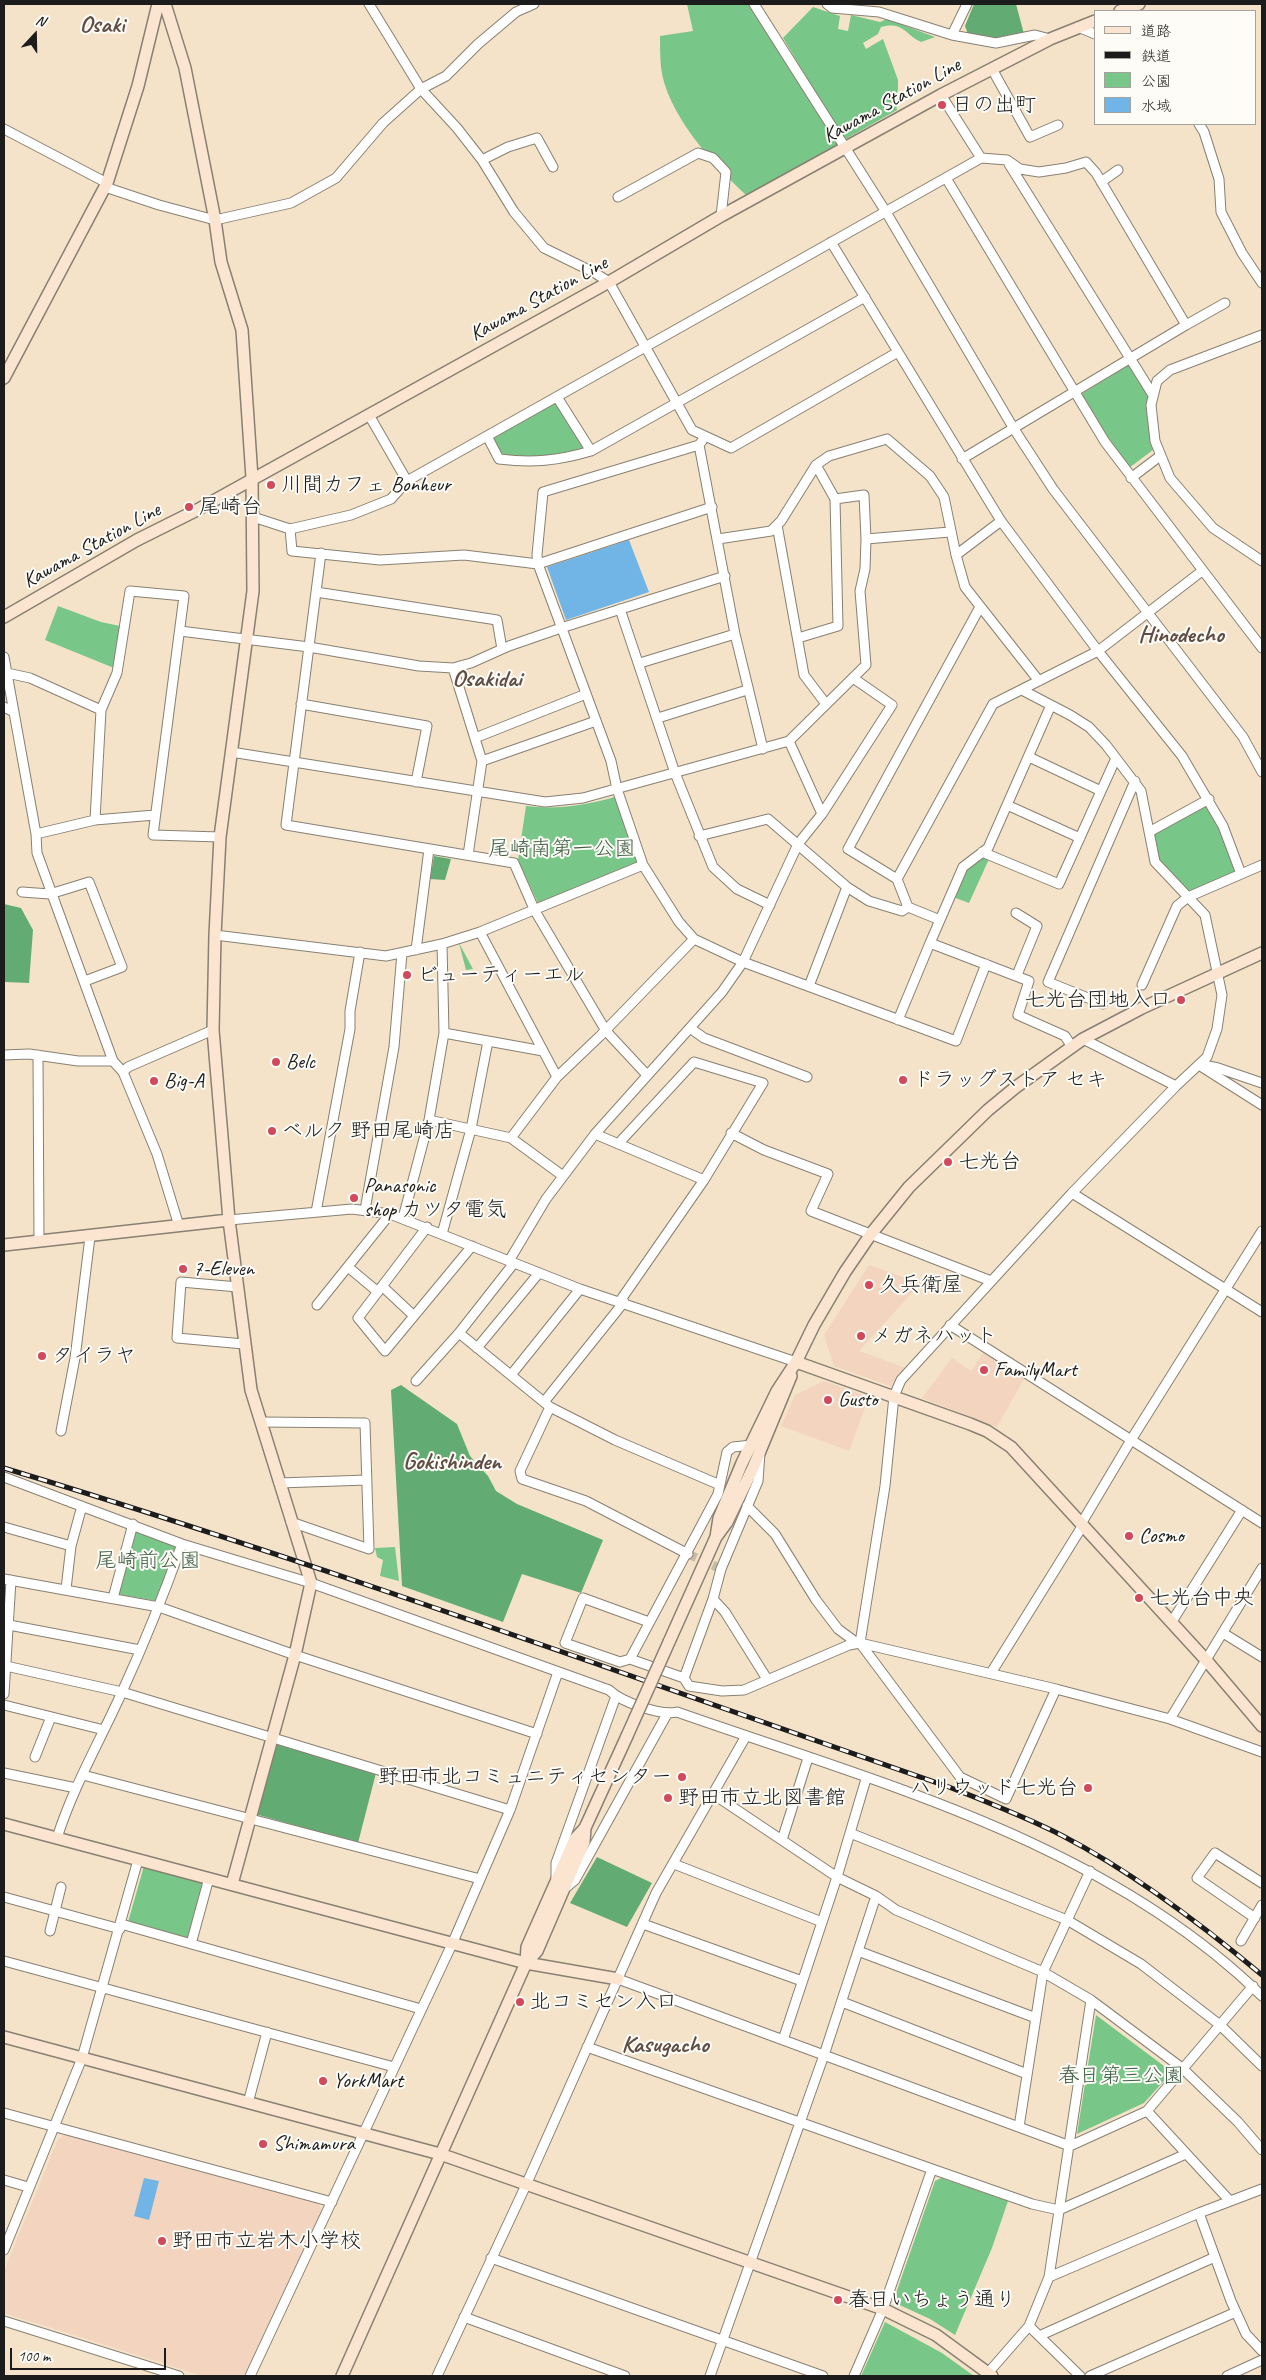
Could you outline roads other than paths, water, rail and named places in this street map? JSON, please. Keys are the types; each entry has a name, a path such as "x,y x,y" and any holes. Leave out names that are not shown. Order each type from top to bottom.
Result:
{"street":[{"path":"4,378 106,185 138,86 158,4"},
{"path":"165,4 185,68 215,220 220,262 242,330 252,478 252,591 220,837 214,935 213,1030 229,1220 251,1390 311,1583 294,1655 232,1884"},
{"path":"369,4 421,89 457,128 482,160 514,212 544,248 609,282 692,430 731,448 898,352"},
{"path":"4,129 106,185 159,205 215,220 291,203 336,178 383,123 421,89 446,76 478,44 516,12 534,4"},
{"path":"754,4 886,212 1014,429 1053,488 1243,737 1262,772"},
{"path":"827,4 832,8 879,12 952,35 996,43 1035,35 1050,39"},
{"path":"952,35 967,4"},
{"path":"1123,10 1140,4"},
{"name":"Kawama Station Line","path":"4,617 137,540 369,415 609,282 721,216 941,94 1050,39 1094,21"},
{"path":"1078,27 1094,34"},
{"path":"992,68 1030,137 1058,125"},
{"path":"941,94 981,158"},
{"path":"1200,125 1204,132 1219,179 1221,212 1242,253 1262,283"},
{"path":"482,160 508,147 537,138 553,167"},
{"path":"618,197 698,153 713,158 726,172 721,216"},
{"path":"253,517 290,529 351,515 391,499 407,481 981,158 1007,160 1020,169 1039,172 1086,162 1102,182 1186,325"},
{"path":"1007,160 1153,395"},
{"path":"1102,182 1118,170"},
{"path":"946,178 1106,442 1131,478 1262,648"},
{"path":"831,242 1001,521 1098,651 1182,756 1223,826 1241,874"},
{"path":"487,436 499,459 532,462 571,456 591,450 675,401 865,297"},
{"path":"962,459 1225,303"},
{"path":"1261,558 1214,528 1170,478 1160,456 1152,419 1153,395 1157,381 1170,370 1262,335"},
{"path":"557,397 591,450"},
{"path":"369,415 407,481"},
{"path":"705,436 699,445 543,492 537,555 538,564 611,761 617,789 643,864 679,922 694,939 743,962 956,1041 986,964"},
{"path":"718,539 771,530 777,525 816,466 829,456 886,439 930,476 944,497 950,532 965,587 1038,681"},
{"path":"699,445 735,634 747,690 763,749"},
{"path":"1131,478 1160,456"},
{"path":"798,638 838,626 835,498 816,466"},
{"path":"231,752 545,802 583,798 789,741 866,665 860,591 865,569 864,495 835,498"},
{"path":"290,529 292,550 380,560 464,555 538,564 712,507"},
{"path":"956,555 1001,521"},
{"path":"777,525 804,674 826,704"},
{"path":"866,539 950,532"},
{"path":"321,553 286,825 514,863 535,911 606,1031 647,1075"},
{"path":"897,880 993,704 1098,651 1202,571"},
{"path":"180,631 308,647 419,666 453,668 471,663 502,649 561,628 725,576"},
{"path":"95,820 101,710 117,673 130,591 184,596 153,835 220,837"},
{"path":"316,592 497,620 502,649"},
{"path":"940,920 908,907 897,880 848,849 980,607"},
{"path":"620,609 640,663 675,773 713,867 737,890 770,905"},
{"path":"640,663 735,634"},
{"path":"4,657 36,834 37,853 50,894 85,982 113,1061 123,1072 156,1154 179,1226"},
{"path":"453,668 482,761 479,792 468,855"},
{"path":"7,673 30,678 101,710"},
{"path":"416,1381 459,1333 512,1262 563,1176 596,1134 722,992 743,962 798,844 822,814 892,705 853,678"},
{"path":"658,718 747,690"},
{"path":"858,1643 885,1486 894,1396 905,1373 1072,1193 1176,1086 1207,1057 1217,1029 1222,995 1205,915 1155,862 1141,790 1088,727 1022,690"},
{"path":"475,738 586,694"},
{"path":"301,704 427,726 416,782"},
{"path":"898,1020 963,868 988,848 1051,705"},
{"path":"4,707 14,712"},
{"path":"482,761 596,721"},
{"path":"789,741 822,814"},
{"path":"1029,757 1101,791"},
{"path":"982,852 1059,884 1116,758"},
{"path":"1103,1004 1048,982 1135,781"},
{"path":"1149,832 1209,800"},
{"path":"1007,805 1080,838"},
{"path":"36,834 95,820 155,815"},
{"path":"699,836 768,819 847,887 869,901 902,911 908,907"},
{"path":"416,950 429,848"},
{"path":"214,935 386,956 442,944 480,932 535,911 643,864"},
{"path":"1142,985 1176,906 1188,897 1262,865"},
{"path":"22,892 42,895 50,894 89,882 122,967 85,982"},
{"path":"809,986 847,887"},
{"path":"1016,913 1037,926 1017,976"},
{"path":"480,932 557,1077"},
{"path":"511,1138 557,1077 606,1031 694,939"},
{"path":"930,943 1029,981 1018,1015 1065,1036 1072,1047"},
{"path":"403,1218 429,1120 444,1033 442,944"},
{"path":"316,1212 350,1029 350,1011 360,952"},
{"path":"365,1210 394,1047 402,953"},
{"path":"342,2376 526,1963 527,1947 560,1887 576,1839 585,1828 716,1537 719,1518 756,1449 777,1391 796,1362 829,1297 870,1234 908,1188 960,1135 1016,1087 1083,1039 1218,972 1262,953"},
{"path":"690,1028 704,1038 807,1078"},
{"path":"123,1072 128,1067 213,1030"},
{"path":"444,1033 543,1051"},
{"path":"1083,1039 1176,1086"},
{"path":"442,1234 471,1129 488,1041"},
{"path":"4,1055 38,1055 78,1061 113,1061"},
{"path":"38,1055 39,1241"},
{"path":"618,1144 694,1062 762,1083 704,1180 622,1302 547,1405 520,1471 522,1479 586,1501 688,1554"},
{"path":"1199,1064 1218,1068 1262,1083"},
{"path":"1199,1064 1262,1105"},
{"path":"429,1120 511,1138 563,1176"},
{"path":"731,1133 764,1150 828,1174 811,1210 991,1281"},
{"path":"596,1134 704,1180"},
{"path":"1072,1193 1262,1312"},
{"path":"4,1245 316,1212 365,1210 390,1214 580,1289 796,1362 970,1424 998,1438 1024,1460 1206,1660 1262,1726"},
{"path":"317,1305 390,1214"},
{"path":"427,1228 358,1318 385,1351 472,1246"},
{"path":"991,1673 1131,1440 1262,1231"},
{"path":"61,1431 75,1358 90,1237"},
{"path":"348,1267 414,1316"},
{"path":"477,1348 539,1273"},
{"path":"238,1287 181,1282 177,1338 244,1344"},
{"path":"511,1375 580,1289"},
{"path":"950,1325 1262,1522"},
{"path":"459,1333 547,1405 614,1440 720,1485"},
{"path":"261,1422 365,1423 368,1549 291,1522"},
{"path":"630,1659 688,1554 718,1494 727,1452 733,1447 756,1449"},
{"path":"684,1678 713,1598 721,1569 758,1481 756,1449"},
{"path":"4,1477 182,1544 311,1583 609,1690 616,1696 667,1714 678,1712 985,1821 1090,1871 1176,1925 1253,1986 1262,1996"},
{"path":"279,1483 367,1480"},
{"path":"66,1589 72,1546 82,1506"},
{"path":"747,1506 775,1534 816,1600 838,1628 858,1643 960,1777 1006,1799 1056,1689"},
{"path":"1171,1623 1242,1510"},
{"path":"113,1598 133,1524"},
{"path":"4,1527 72,1546"},
{"path":"57,1838 67,1804 122,1692 159,1606 182,1544"},
{"path":"1170,1719 1262,1568"},
{"path":"4,1694 8,1625 7,1580 159,1606 294,1655 537,1734"},
{"path":"649,1622 583,1598 565,1643 620,1662 630,1659 684,1678 689,1686 722,1691 744,1690 858,1643 991,1673 1170,1719 1261,1750"},
{"path":"713,1598 725,1612 767,1679"},
{"path":"8,1625 140,1650"},
{"path":"1223,1632 1262,1657"},
{"path":"6,1666 122,1692 510,1810"},
{"path":"250,2376 453,1942 510,1810 558,1672"},
{"path":"560,1887 556,1863 616,1696"},
{"path":"4,1705 104,1730"},
{"path":"560,1887 576,1880 667,1714"},
{"path":"36,1757 51,1717"},
{"path":"437,2376 526,2185 656,1893 746,1736"},
{"path":"782,1840 808,1758"},
{"path":"4,1773 76,1788"},
{"path":"82,1775 480,1879"},
{"path":"783,2040 837,1877 866,1778"},
{"path":"713,1794 837,1877 876,1896 896,1910 1043,1972 1090,2000 1182,2068 1238,2122 1262,2150"},
{"path":"4,1824 453,1942 526,1963 618,1979 1070,2146 1147,2111 1253,1986"},
{"path":"850,1833 1067,1920 1141,1964 1220,2025 1262,2066"},
{"path":"1255,1918 1198,1878 1215,1853 1262,1883"},
{"path":"4,2248 82,2058 138,1860"},
{"path":"674,1864 822,1922"},
{"path":"1019,2127 1043,1972 1090,1871"},
{"path":"191,1944 209,1878"},
{"path":"50,1930 61,1887"},
{"path":"710,2376 801,2123 876,1896"},
{"path":"4,1898 191,1944 421,2009"},
{"path":"1241,1941 1262,1906"},
{"path":"643,1924 802,1981"},
{"path":"858,1951 1036,2018"},
{"path":"4,1961 394,2066"},
{"path":"4,2038 440,2154 883,2309 936,2335 990,2375 1028,2326 1049,2277 1070,2146 1090,2000"},
{"path":"842,2002 1027,2074"},
{"path":"248,2103 267,2032"},
{"path":"587,2047 932,2170 1032,2204 1059,2210 1186,2154"},
{"path":"1147,2111 1230,2201"},
{"path":"4,2112 332,2202"},
{"path":"854,2376 883,2309 932,2170"},
{"path":"4,2180 28,2187"},
{"path":"1049,2277 1199,2213 1262,2189"},
{"path":"1199,2213 1246,2334 1262,2351"},
{"path":"1038,2336 1215,2257"},
{"path":"491,2258 823,2376"},
{"path":"1090,2376 1236,2312"},
{"path":"464,2318 625,2376"},
{"path":"4,2321 179,2376"},
{"path":"1028,2326 1080,2376"},
{"path":"1227,2376 1262,2360"}],"water":[{"path":"629,540 649,592 566,620 547,567"},
{"path":"144,2178 159,2181 149,2220 134,2216"}],"tunnel":[{"path":"688,1554 721,1569"}],"railway":[{"path":"4,1468 360,1582 596,1663 949,1787 992,1804 1063,1836 1115,1866 1191,1918 1262,1975"}],"place":[{"name":"日の出町","path":"942,105"},
{"name":"川間カフェ Bonheur","path":"271,485"},
{"name":"尾崎台","path":"189,507"},
{"name":"ビューティーエル","path":"407,975"},
{"name":"七光台団地入口","path":"1181,1000"},
{"name":"Belc","path":"276,1062"},
{"name":"ドラッグストア セキ","path":"903,1080"},
{"name":"Big-A","path":"154,1081"},
{"name":"ベルク 野田尾崎店","path":"272,1131"},
{"name":"七光台","path":"948,1162"},
{"name":"Panasonic shop カツタ電気","path":"354,1198"},
{"name":"7-Eleven","path":"183,1269"},
{"name":"久兵衛屋","path":"869,1285"},
{"name":"メガネハット","path":"861,1336"},
{"name":"タイラヤ","path":"42,1356"},
{"name":"FamilyMart","path":"984,1370"},
{"name":"Gusto","path":"828,1400"},
{"name":"Cosmo","path":"1129,1536"},
{"name":"七光台中央","path":"1139,1598"},
{"name":"野田市北コミュニティセンター","path":"682,1777"},
{"name":"ハリウッド七光台","path":"1088,1788"},
{"name":"野田市立北図書館","path":"668,1798"},
{"name":"北コミセン入口","path":"520,2002"},
{"name":"YorkMart","path":"323,2081"},
{"name":"Shimamura","path":"263,2144"},
{"name":"野田市立岩木小学校","path":"162,2241"},
{"name":"春日いちょう通り","path":"838,2300"}],"district":[{"name":"Osaki","path":"102,26"},
{"name":"Hinodecho","path":"1181,636"},
{"name":"Osakidai","path":"487,680"},
{"name":"Gokishinden","path":"452,1463"},
{"name":"Kasugacho","path":"665,2046"}],"park label":[{"name":"尾崎南第一公園","path":"562,849"},
{"name":"尾崎前公園","path":"148,1561"},
{"name":"春日第三公園","path":"1121,2076"}]}
